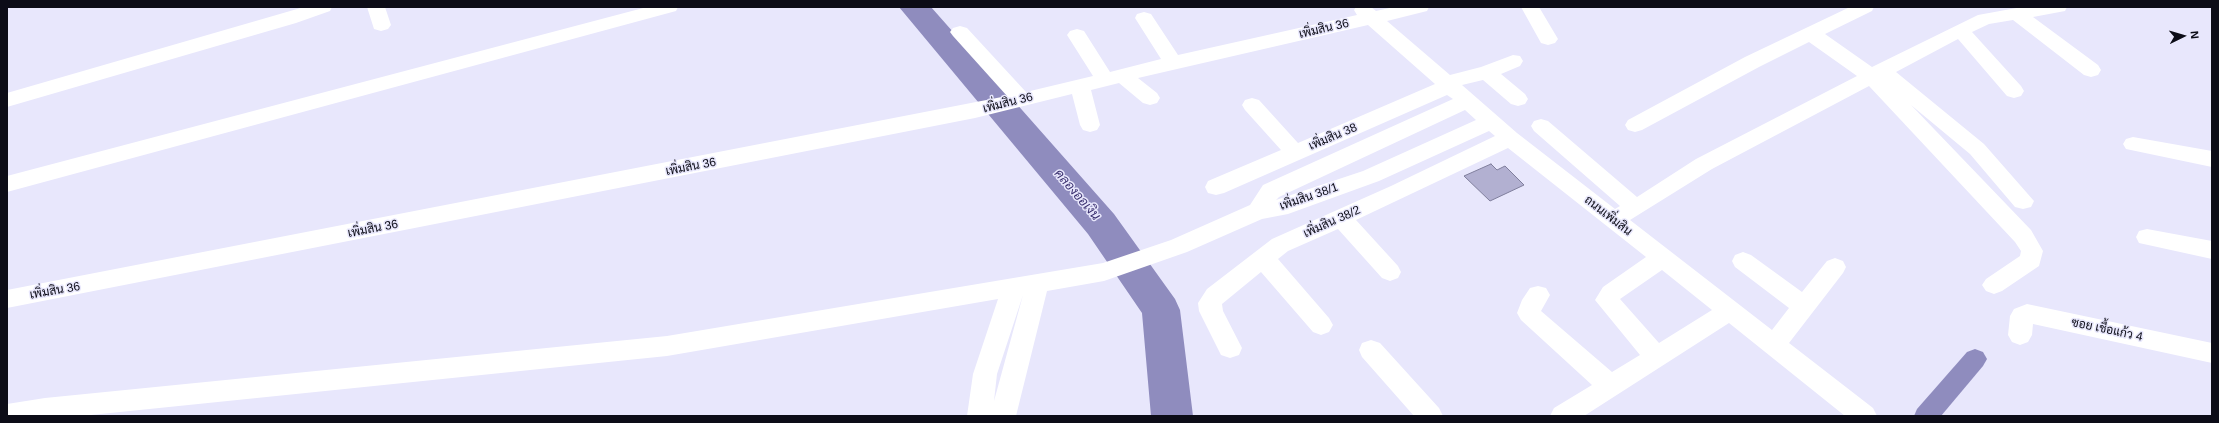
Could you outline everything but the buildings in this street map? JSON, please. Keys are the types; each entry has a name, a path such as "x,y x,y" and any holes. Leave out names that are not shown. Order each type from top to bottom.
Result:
{"street":[{"path":"7,100 289,19 323,7"},
{"path":"376,7 381,25"},
{"path":"7,184 405,79 669,7"},
{"name":"เพิ่มสิน 36","path":"7,299 975,111 1173,63 1365,13 1420,7"},
{"path":"1530,7 1548,39"},
{"path":"1635,125 1805,36 1865,7"},
{"path":"1612,220 1636,208 1704,164 1960,30 1985,19 2058,7"},
{"name":"ถนนเพิ่มสิน","path":"1365,13 1490,122 1729,312 1864,416"},
{"path":"2017,14 2090,70"},
{"path":"1144,18 1173,63"},
{"path":"1960,30 2014,91"},
{"path":"960,32 1019,100"},
{"path":"1077,35 1114,77 1150,98"},
{"path":"1805,36 1871,76 1977,149 2023,201"},
{"name":"เพิ่มสิน 38","path":"1216,187 1447,85 1487,72 1513,61"},
{"path":"1487,72 1518,99"},
{"path":"1871,76 2023,236 2032,250 2031,260 1994,285"},
{"path":"1080,85 1090,125"},
{"name":"เพิ่มสิน 38/1","path":"1258,211 1271,191 1467,101"},
{"path":"1252,105 1295,153"},
{"name":"เพิ่มสิน 38/1","path":"1258,211 1280,208 1371,176 1490,122"},
{"path":"1541,126 1636,208"},
{"name":"เพิ่มสิน 38/2","path":"1230,348 1211,311 1210,303 1215,296 1280,245 1341,218 1510,138"},
{"path":"2133,144 2212,159"},
{"path":"1318,169 1334,189"},
{"path":"7,414 45,409 132,408 667,346 1104,272 1178,246 1258,211"},
{"path":"1341,218 1390,272"},
{"path":"2148,237 2212,250"},
{"path":"1263,258 1321,325"},
{"path":"1657,357 1607,300 1611,293 1662,259"},
{"path":"1744,261 1804,306"},
{"path":"1773,346 1835,266"},
{"path":"983,416 1037,284"},
{"path":"983,416 984,374 1013,288"},
{"path":"1538,295 1530,307 1529,313 1536,321 1610,386"},
{"path":"1563,416 1729,312"},
{"name":"ซอย เชื้อแก้ว 4","path":"2020,335 2022,316 2027,313 2212,353"},
{"path":"1371,350 1430,416"}],"waterway":[{"name":"คลองออเงิน","path":"914,7 1101,224 1161,310 1172,416"},
{"path":"1926,416 1975,359"}]}
